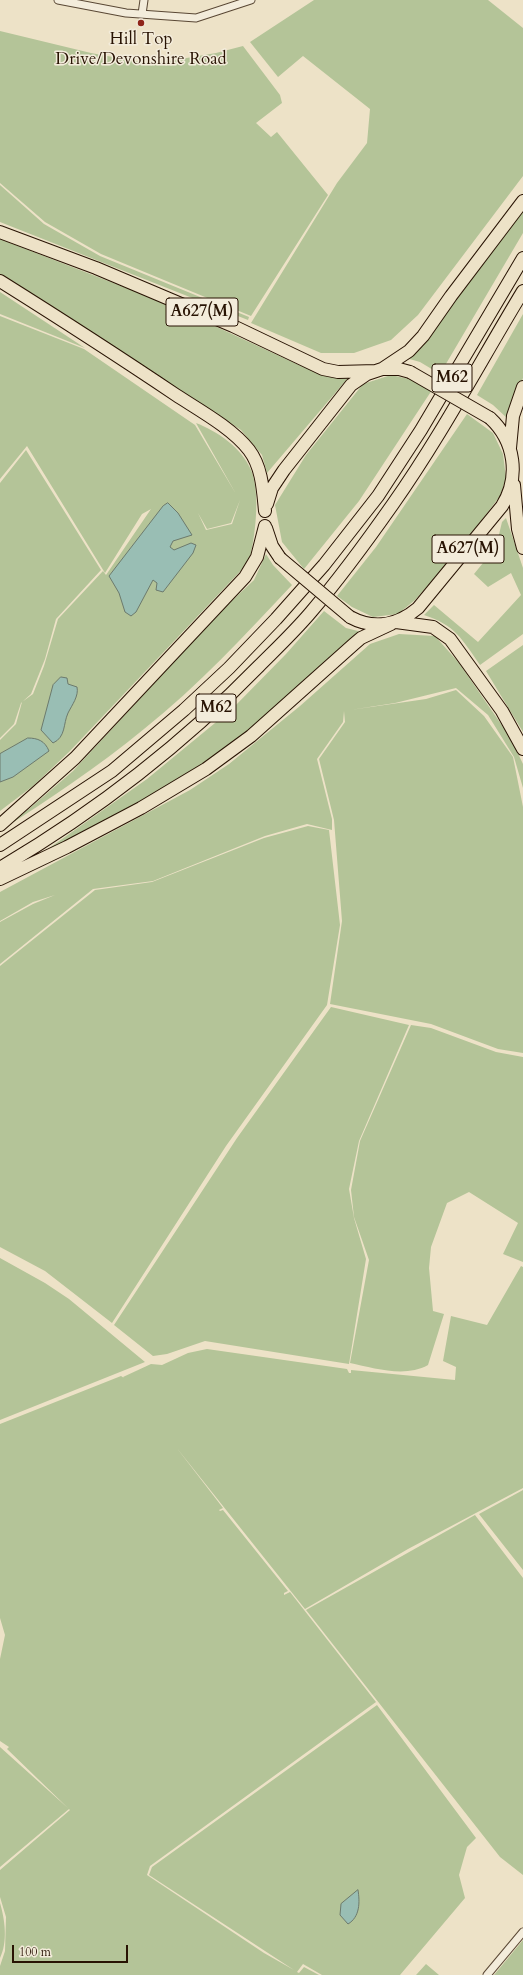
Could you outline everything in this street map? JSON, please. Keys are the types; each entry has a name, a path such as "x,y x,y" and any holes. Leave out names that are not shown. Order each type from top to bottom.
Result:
{"highway":[{"name":"M62","path":"379,370 409,351 423,336 451,296 523,201"},
{"name":"A627(M)","path":"0,232 96,268 226,322 323,369 343,372 399,369 410,372 490,418 503,433 510,450 518,529 523,548"},
{"name":"M62","path":"0,845 112,771 184,710 229,668 276,619 324,565 378,496 421,430 523,258"},
{"name":"A627(M)","path":"0,281 118,356 214,420 238,439 248,449 256,463 263,491 265,526 270,541 280,558 350,617 374,625 393,623 425,626 440,630 450,639 465,657 502,711 523,749"},
{"name":"M62","path":"0,868 52,836 140,773 194,728 234,691 311,612 392,505 421,462 523,291"},
{"name":"A627(M)","path":"265,511 277,479 347,389 356,381 379,370"},
{"path":"510,450 514,412 523,387"},
{"name":"A627(M)","path":"393,623 418,608 498,512 508,496 513,474"},
{"path":"0,825 79,754 245,577 258,557 265,526"},
{"name":"M62","path":"0,879 67,847 141,808 200,772 251,736 354,644 365,636 393,623"}],"street":[{"path":"58,0 142,14 196,18 251,0"},
{"path":"142,14 144,0"},
{"path":"488,1975 523,1932"}],"green space":[{"path":"314,0 488,0 523,28 523,176 418,315 391,340 354,353 321,353 251,323 337,183 367,143 370,109 303,56 278,77 250,42"},
{"path":"0,31 91,53 151,64 216,53 243,46 280,95 282,103 256,123 271,137 277,132 328,195 251,316 101,254 45,222 0,183"},
{"path":"0,185 44,224 100,256 249,317 248,320 0,222"},
{"path":"523,209 523,233 440,374 420,362 406,358"},
{"path":"0,239 165,303 301,366 348,378 267,473 262,455 241,430 52,306 0,274"},
{"path":"0,292 85,348 0,314"},
{"path":"523,314 523,378 508,419 493,405 477,395"},
{"path":"0,316 84,349 195,425 236,494 196,423 204,426 228,441 242,454 251,470 256,491 256,516 249,562 69,752 33,786 0,811 0,740 16,724 22,702 33,694 44,666 58,619 103,571 106,575 151,509 142,514 105,573 27,446 0,479","holes":["240,500 232,524 206,530 198,513 207,529 231,523"]},
{"path":"391,375 418,381 432,390 359,501 304,569 282,542 275,505 306,455 363,384"},
{"path":"467,414 493,433 503,454 506,478 500,496 456,554 415,600 398,614 373,617 352,607 337,596 376,547"},
{"path":"26,450 101,570 56,619 45,659 31,694 21,703 14,724 0,738 0,483"},
{"path":"506,518 523,568 523,634 480,665 463,640 451,628 424,615 434,605 478,642 521,595 511,573 488,587 474,574 496,547 502,522"},
{"path":"266,554 273,565 292,585 239,641 164,713 127,743 37,807 0,831 30,808 73,771 220,612 254,580"},
{"path":"324,611 346,628 362,632 256,726 184,778 38,856 147,779 232,709 286,654"},
{"path":"399,634 435,636 459,663 510,737 523,764 523,788 514,757 488,715 456,688 395,703 350,710 426,699 456,690 484,716 513,757 523,807 523,1053 498,1049 431,1024 330,1004 342,921 334,820 319,759 345,722 344,711 343,722 317,759 332,819 332,830 307,824 265,836 153,881 93,889 0,964 0,922 33,904 55,895 33,902 0,921 0,892 190,790 229,764 300,706 370,644"},
{"path":"523,645 523,732 486,671"},
{"path":"308,826 329,830 340,925 327,1005 226,1146 112,1323 45,1271 0,1247 0,966 95,890 152,882 264,838"},
{"path":"331,1007 409,1025 359,1141 349,1189 354,1218 366,1259 349,1364 205,1341 167,1354 153,1356 114,1325 237,1138"},
{"path":"411,1025 431,1028 496,1052 523,1057 523,1262 503,1254 518,1223 469,1192 447,1203 431,1247 429,1268 433,1311 444,1314 428,1365 409,1371 389,1371 350,1363 369,1260 354,1217 351,1190 360,1141"},
{"path":"0,1258 45,1283 69,1299 145,1362 0,1420"},
{"path":"521,1266 523,1267 523,1488 408,1549 305,1609 176,1447 223,1508 219,1510 223,1510 288,1591 284,1593 284,1595 290,1592 376,1702 150,1866 147,1875 264,1953 294,1970 149,1875 152,1867 377,1705 476,1838 467,1847 459,1875 465,1898 400,1975 322,1975 303,1964 297,1972 299,1973 304,1967 319,1975 0,1975 0,1966 5,1951 6,1917 0,1897 0,1870 70,1810 7,1749 9,1747 0,1741 0,1659 5,1635 0,1618 0,1424 121,1376 124,1378 123,1377 151,1364 162,1365 188,1353 207,1349 347,1369 349,1373 351,1373 351,1370 455,1380 456,1367 443,1361 451,1316 487,1325"},
{"path":"523,1490 523,1570 479,1514"},
{"path":"475,1515 523,1578 523,1875 500,1857 306,1610"},
{"path":"0,1747 69,1809 0,1867"},
{"path":"0,1903 5,1938 3,1952 0,1958"},
{"path":"523,1940 523,1975 494,1975"},
{"path":"426,1964 439,1975 416,1975"}],"water":[{"path":"168,503 178,513 192,535 173,541 170,547 174,550 191,543 196,545 193,553 163,592 156,590 157,583 153,580 136,612 131,616 125,612 119,593 109,576 163,506"},
{"path":"61,677 67,678 68,684 77,687 77,694 66,717 64,730 60,737 53,743 41,730 53,685"},
{"path":"28,738 41,741 49,751 13,777 0,782 0,754"},
{"path":"358,1890 359,1904 357,1913 348,1924 340,1915 341,1904"}],"place":[{"name":"Hill Top Drive/Devonshire Road","path":"141,23"}]}
